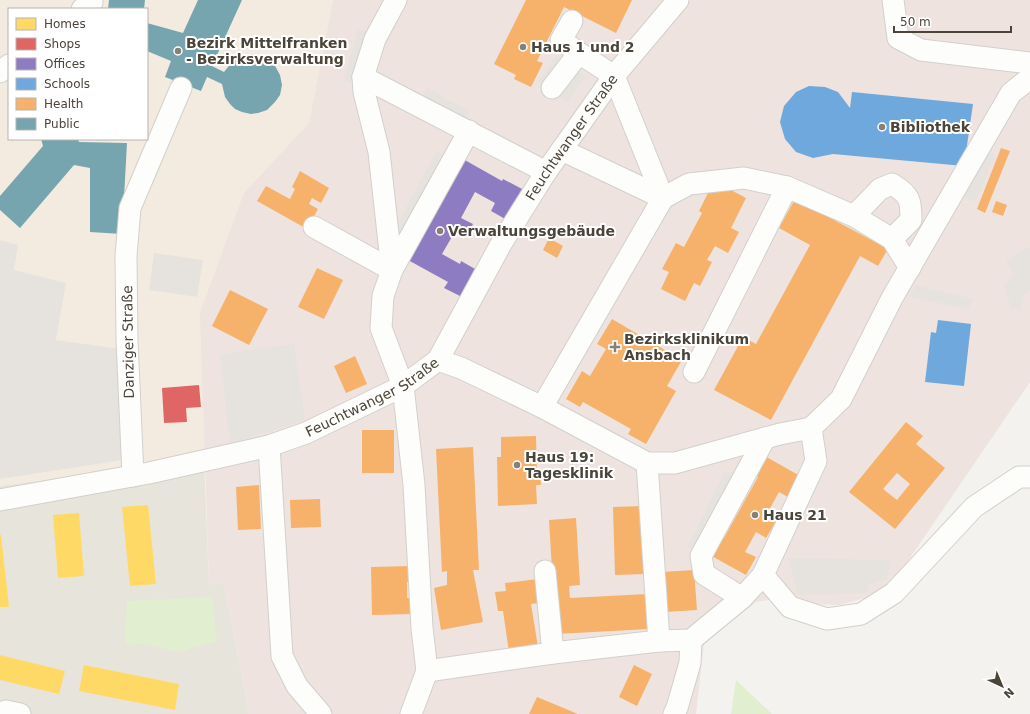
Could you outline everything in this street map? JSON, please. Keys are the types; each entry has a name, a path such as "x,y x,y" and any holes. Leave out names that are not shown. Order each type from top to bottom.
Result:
{"street":[{"path":"83,8 92,2 92,0"},
{"path":"392,270 379,152 364,92 364,77 375,39 396,0"},
{"name":"Feuchtwanger Straße","path":"0,500 133,476 269,446 306,432 402,386 438,360 501,244 546,172 614,76 678,0"},
{"path":"893,0 898,38 921,50 1030,63"},
{"path":"572,21 561,40 614,76 663,198"},
{"path":"552,88 579,53"},
{"path":"0,72 8,66"},
{"path":"364,77 546,172"},
{"path":"438,360 461,368 542,407 647,463 675,463 765,438 811,428 841,399 892,298 1011,93 1030,78"},
{"name":"Danziger Straße","path":"133,476 127,340 126,256 130,208 181,88"},
{"path":"411,714 427,671 422,628 414,485 402,386 381,328 384,296 392,270 469,131"},
{"path":"562,150 663,198"},
{"path":"542,407 663,198 689,184 744,178 787,187 854,216 892,239 910,268"},
{"path":"854,216 880,189 892,184 903,190 911,202 911,220 892,239"},
{"path":"694,372 787,187"},
{"path":"314,227 392,270"},
{"path":"427,671 553,652 659,641 691,640 742,598 764,576 816,461 811,428"},
{"path":"742,598 704,574 702,556 765,438"},
{"path":"269,446 282,656 296,686 321,714"},
{"path":"647,463 659,641"},
{"path":"764,576 790,607 827,619 861,614 894,593 974,507 1018,477 1030,477"},
{"path":"545,571 553,652"},
{"path":"674,714 690,664 691,640"},
{"path":"0,713 6,711 20,714"}],"shaded area":[{"path":"0,0 333,0 309,123 244,193 204,458 0,486"},
{"name":"Bezirksklinikum Ansbach","path":"333,0 1030,0 1030,382 897,577 875,595 840,605 808,604 793,596 756,602 704,643 696,714 249,714 224,583 209,585 200,313 244,193 309,123"},
{"path":"358,29 370,32 357,85 344,81"},
{"path":"556,56 586,77 568,102 538,81"},
{"path":"427,88 470,111 463,123 421,99"},
{"path":"436,151 446,156 401,239 392,234"},
{"path":"989,151 996,156 975,202 962,197"},
{"path":"0,240 18,245 14,270 66,283 56,340 121,349 123,460 0,479"},
{"path":"1030,247 1030,291 1024,294 1020,311 1011,308 1003,285 1013,275 1006,260"},
{"path":"154,253 203,260 197,297 149,290"},
{"path":"916,285 973,299 968,309 909,297"},
{"path":"294,344 305,420 230,444 220,354"},
{"path":"204,458 209,584 224,583 249,714 0,714 0,486"},
{"path":"739,471 701,548 687,548 724,473"},
{"path":"788,558 891,560 887,579 868,585 867,593 798,595"}],"green space":[{"path":"212,597 217,641 178,652 144,644 125,645 127,601"},
{"path":"736,680 772,714 731,714"}],"building: Homes":[{"path":"148,505 156,584 130,586 122,507"},
{"path":"79,513 84,576 58,578 53,515"},
{"path":"1,535 9,607 0,607"},
{"path":"0,655 65,671 59,694 0,680"},
{"path":"84,665 179,684 175,710 79,691"}],"building: Shops":[{"path":"199,385 201,407 186,408 187,422 164,423 162,388"}],"building: Offices":[{"name":"Verwaltungsgebäude","path":"463,159 502,181 503,179 524,190 507,220 491,211 495,203 475,192 461,218 473,224 468,234 457,228 442,254 460,264 461,261 477,270 462,297 444,288 448,282 408,260"}],"building: Schools":[{"path":"809,86 825,87 838,92 850,108 852,92 973,104 964,166 833,154 813,158 796,152 785,139 780,122 784,106 796,92"},
{"path":"938,320 971,324 964,386 925,382 931,332 936,333"}],"building: Health":[{"name":"Haus 1 und 2","path":"526,0 632,0 616,33 564,7 537,61 543,63 531,87 514,79 516,75 494,64"},
{"path":"1001,148 1010,151 985,213 977,209"},
{"path":"300,171 329,188 321,203 312,198 309,204 318,209 307,229 257,201 266,186 290,199 295,189 292,187"},
{"path":"714,181 746,198 731,228 739,232 728,253 715,246 707,260 712,262 700,286 694,283 685,301 661,289 669,272 662,269 676,243 684,247 702,213 699,211"},
{"path":"795,199 888,249 878,266 860,256 771,420 714,390 743,337 756,344 810,245 779,228"},
{"path":"996,201 1007,205 1003,216 992,212"},
{"path":"549,238 563,246 557,258 543,250"},
{"path":"317,268 343,280 324,319 298,307"},
{"path":"230,290 268,309 249,345 212,326"},
{"path":"612,319 682,360 667,386 676,391 646,444 628,434 631,429 583,402 580,407 566,399 582,371 590,376 606,349 597,344"},
{"path":"355,356 367,384 346,393 334,366"},
{"path":"906,422 923,436 916,444 945,468 895,529 849,492","holes":["897,473 910,484 897,500 883,489"]},
{"path":"362,430 394,430 394,473 362,473"},
{"name":"Haus 19: Tagesklinik","path":"536,436 537,472 540,472 541,485 536,485 537,504 498,506 497,457 501,457 501,437"},
{"path":"473,447 479,570 473,570 483,622 441,630 434,588 447,585 447,571 442,572 436,449"},
{"name":"Haus 21","path":"763,455 800,476 788,497 779,492 768,512 778,518 766,538 756,532 745,552 756,557 746,575 708,554 718,535 724,538 758,477 752,474"},
{"path":"259,485 261,529 238,530 236,487"},
{"path":"320,499 321,527 291,528 290,500"},
{"path":"643,506 645,574 615,575 613,507"},
{"path":"576,518 580,585 569,586 570,598 647,594 649,629 556,634 554,601 531,604 538,647 509,652 503,611 498,611 495,592 506,591 505,583 538,579 553,586 549,520"},
{"path":"412,566 413,582 407,582 407,598 413,598 413,614 372,615 371,567"},
{"path":"694,570 697,610 665,612 662,572"},
{"path":"634,665 652,674 637,706 619,697"},
{"path":"537,697 578,714 529,714"}],"building: Public":[{"path":"109,0 145,0 144,8 108,8"},
{"path":"198,0 242,0 212,66 224,72 236,59 245,55 256,54 267,58 274,64 280,75 282,85 280,95 267,110 251,114 235,109 225,97 222,84 207,77 201,91 165,77 171,61 148,51 148,23 183,33"},
{"path":"41,140 78,140 79,142 127,143 122,234 90,232 90,168 74,165 20,228 0,210 0,196 43,146"}],"place":[{"name":"Haus 1 und 2","path":"523,47"},
{"name":"Bezirk Mittelfranken - Bezirksverwaltung","path":"178,51"},
{"name":"Bibliothek","path":"882,127"},
{"name":"Verwaltungsgebäude","path":"440,231"},
{"name":"Bezirksklinikum Ansbach","path":"615,347"},
{"name":"Haus 19: Tagesklinik","path":"517,465"},
{"name":"Haus 21","path":"755,515"}]}
